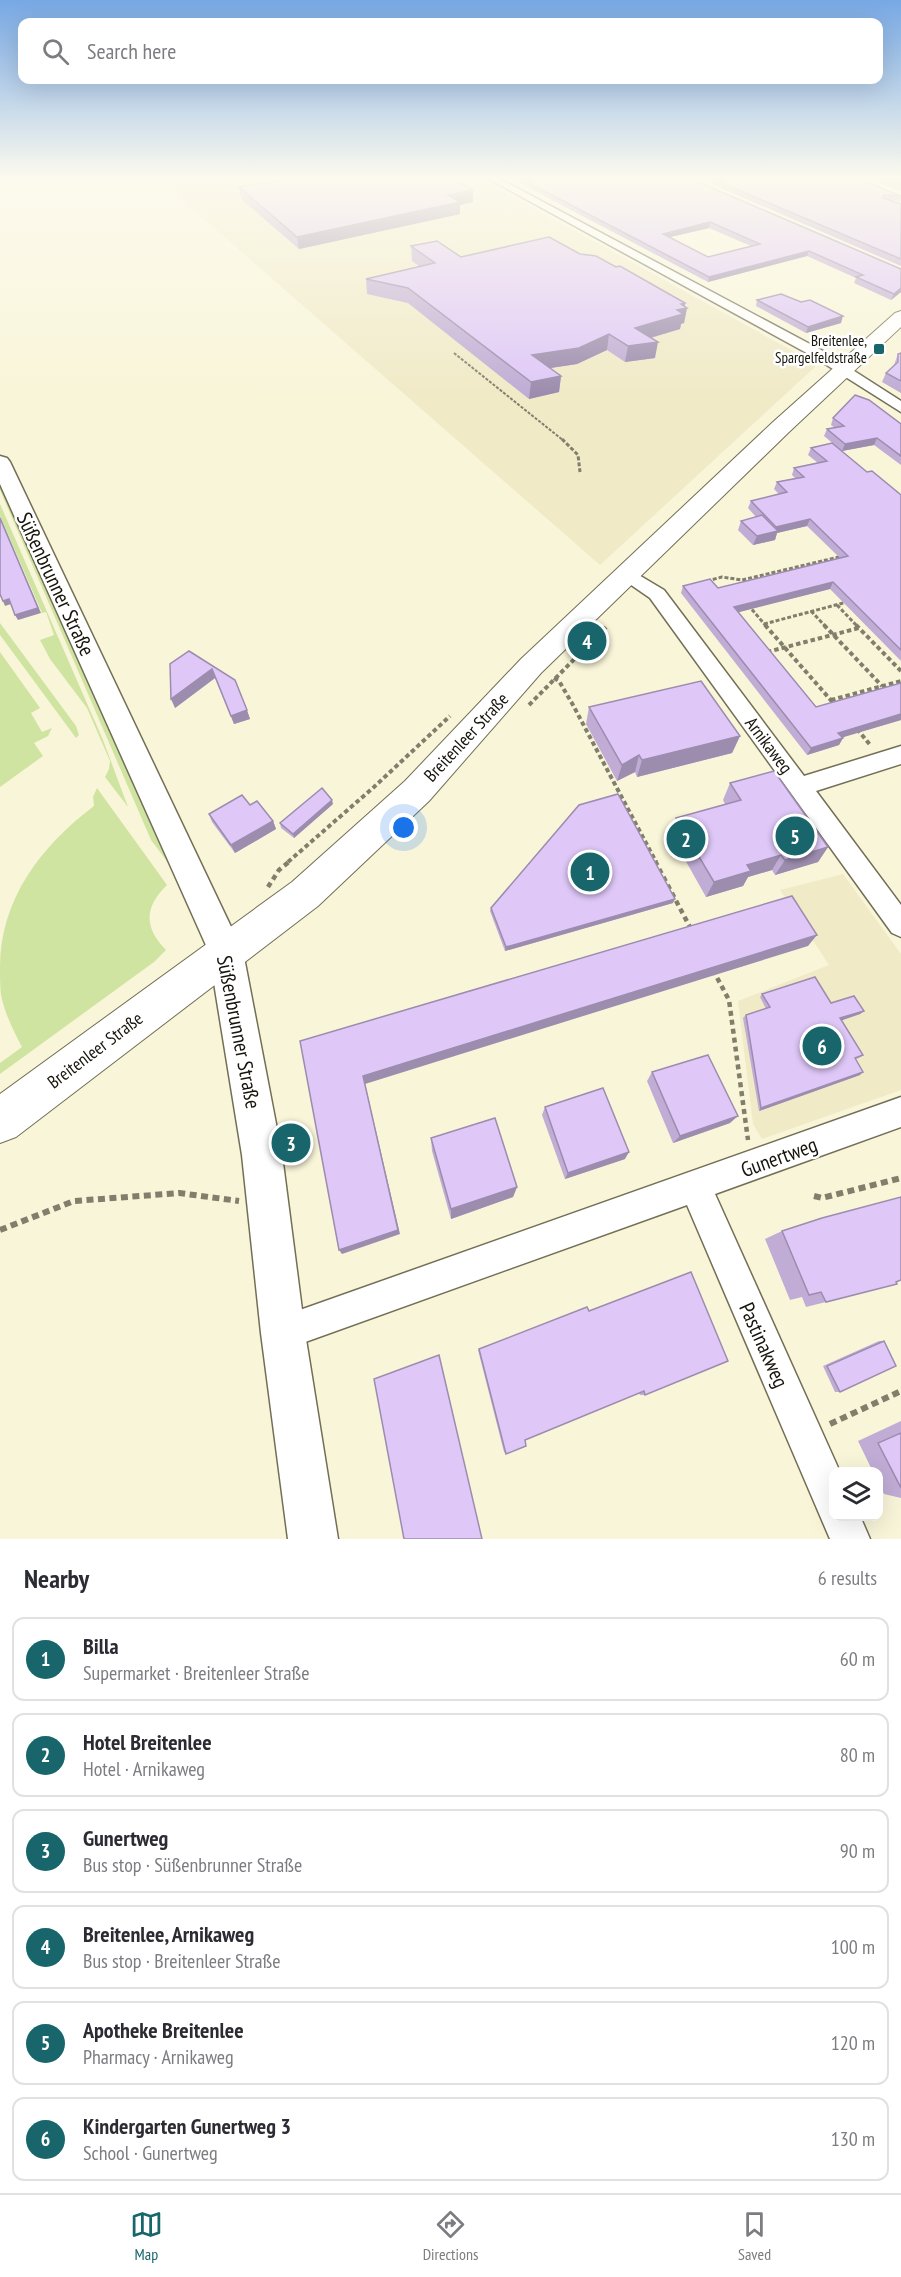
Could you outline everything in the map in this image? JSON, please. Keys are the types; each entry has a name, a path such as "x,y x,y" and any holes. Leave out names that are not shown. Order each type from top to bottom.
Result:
{"main road":[{"name":"Breitenleer Straße","path":"0,1121 305,894 417,790 531,666 844,368 901,317"}],"street":[{"path":"627,251 715,296 738,311 844,368 901,408"},
{"name":"Süßenbrunner Straße","path":"0,462 226,952 269,1206 283,1333 313,1539"},
{"name":"Arnikaweg","path":"627,574 657,594 901,925"},
{"path":"800,787 901,754"},
{"name":"Gunertweg","path":"283,1333 901,1112"},
{"name":"Pastinakweg","path":"695,1187 829,1491"},
{"path":"842,1521 850,1539"}],"path":[{"path":"454,353 570,446 578,454 580,472"},
{"path":"700,583 723,576 742,580 844,555"},
{"path":"814,563 822,570"},
{"path":"730,584 731,578"},
{"path":"764,624 852,601 845,593"},
{"path":"744,600 839,709"},
{"path":"836,605 901,671"},
{"path":"811,611 882,686"},
{"path":"763,653 859,628"},
{"path":"531,666 559,681 696,938"},
{"path":"831,700 901,681"},
{"path":"267,890 273,876 279,870 374,787 453,713"},
{"path":"854,726 876,751"},
{"path":"710,964 729,1000 748,1147"},
{"path":"814,1196 822,1198 901,1178"},
{"path":"0,1230 74,1201 179,1193 269,1206"},
{"path":"805,1436 901,1391"}],"shaded area":[{"path":"240,251 611,251 815,364 815,367 600,565"},
{"path":"843,874 901,954 901,1090 762,1139 753,1124 738,1001 829,965 780,890"}],"green space":[{"path":"0,481 188,889 151,840 0,490"},
{"path":"0,504 103,740 128,807 105,777 110,761 87,708 50,659 40,640 54,635 46,612 42,613 0,516"},
{"path":"0,623 76,726 79,735 76,738 0,635"},
{"path":"0,652 40,708 31,713 42,732 52,728 48,736 34,743 43,756 0,787"},
{"path":"97,788 167,885 154,901 150,918 154,934 166,950 154,962 0,1074 0,1063 22,1047 1,995 0,968 7,919 27,876 57,838 94,806 93,797"}],"building":[{"path":"418,251 452,251 461,257 488,251 574,251 596,256 616,267 620,266 685,303 681,304 687,308 677,310 683,314 635,328 658,342 628,346 609,334 579,348 532,355 561,376 531,382 408,288 366,279 435,263"},
{"path":"659,251 696,251 708,257 733,251 859,251 901,269 901,288 894,294 856,277 863,275 809,251 709,277"},
{"path":"882,251 901,251 901,259"},
{"path":"781,294 801,302 810,300 843,316 808,327 757,300"},
{"path":"901,353 901,381 886,373 898,362 898,354"},
{"path":"855,395 869,400 901,424 901,456 877,438 845,444 827,429 844,426 833,418"},
{"path":"832,443 867,472 872,471 901,495 901,650 833,582 734,607 816,707 901,683 901,714 838,733 843,738 811,748 683,586 710,579 718,588 848,556 810,519 776,527 751,501 787,492 777,482 804,477 794,468 827,461 811,448"},
{"path":"762,515 778,531 757,536 741,521"},
{"path":"0,518 38,608 15,615 9,599 3,601 0,594"},
{"path":"189,651 235,680 247,710 231,716 212,669 171,699 170,664"},
{"path":"701,681 740,736 642,760 639,755 622,765 589,707"},
{"path":"774,771 828,847 785,860 781,855 747,865 751,871 714,882 676,818 741,800 730,783"},
{"path":"322,788 332,800 293,834 280,823"},
{"path":"618,794 675,899 506,947 491,908 579,805"},
{"path":"242,795 250,805 257,801 273,821 231,845 209,814"},
{"path":"792,896 817,935 363,1076 398,1230 339,1250 300,1041"},
{"path":"815,977 831,1003 854,996 864,1011 840,1018 863,1055 855,1058 863,1072 761,1108 746,1015 770,1007 762,994"},
{"path":"708,1055 738,1116 680,1136 652,1072"},
{"path":"603,1088 629,1152 568,1173 545,1107"},
{"path":"495,1118 517,1187 451,1209 431,1138"},
{"path":"901,1197 901,1280 896,1282 897,1284 826,1302 821,1292 809,1295 782,1231"},
{"path":"691,1272 728,1361 645,1395 644,1391 525,1440 526,1446 506,1454 479,1349 587,1307 589,1311"},
{"path":"884,1341 896,1366 840,1392 827,1366"},
{"path":"439,1355 482,1539 404,1539 374,1379"},
{"path":"901,1433 901,1488 878,1443"}],"place":[{"name":"Breitenlee, Spargelfeldstraße","path":"879,349"},
{"name":"Breitenlee, Arnikaweg","path":"587,641"},
{"name":"Apotheke Breitenlee","path":"795,836"},
{"name":"Hotel Breitenlee","path":"686,839"},
{"name":"Billa","path":"590,872"},
{"name":"Kindergarten Gunertweg 3","path":"822,1046"},
{"name":"Gunertweg","path":"291,1143"}]}
